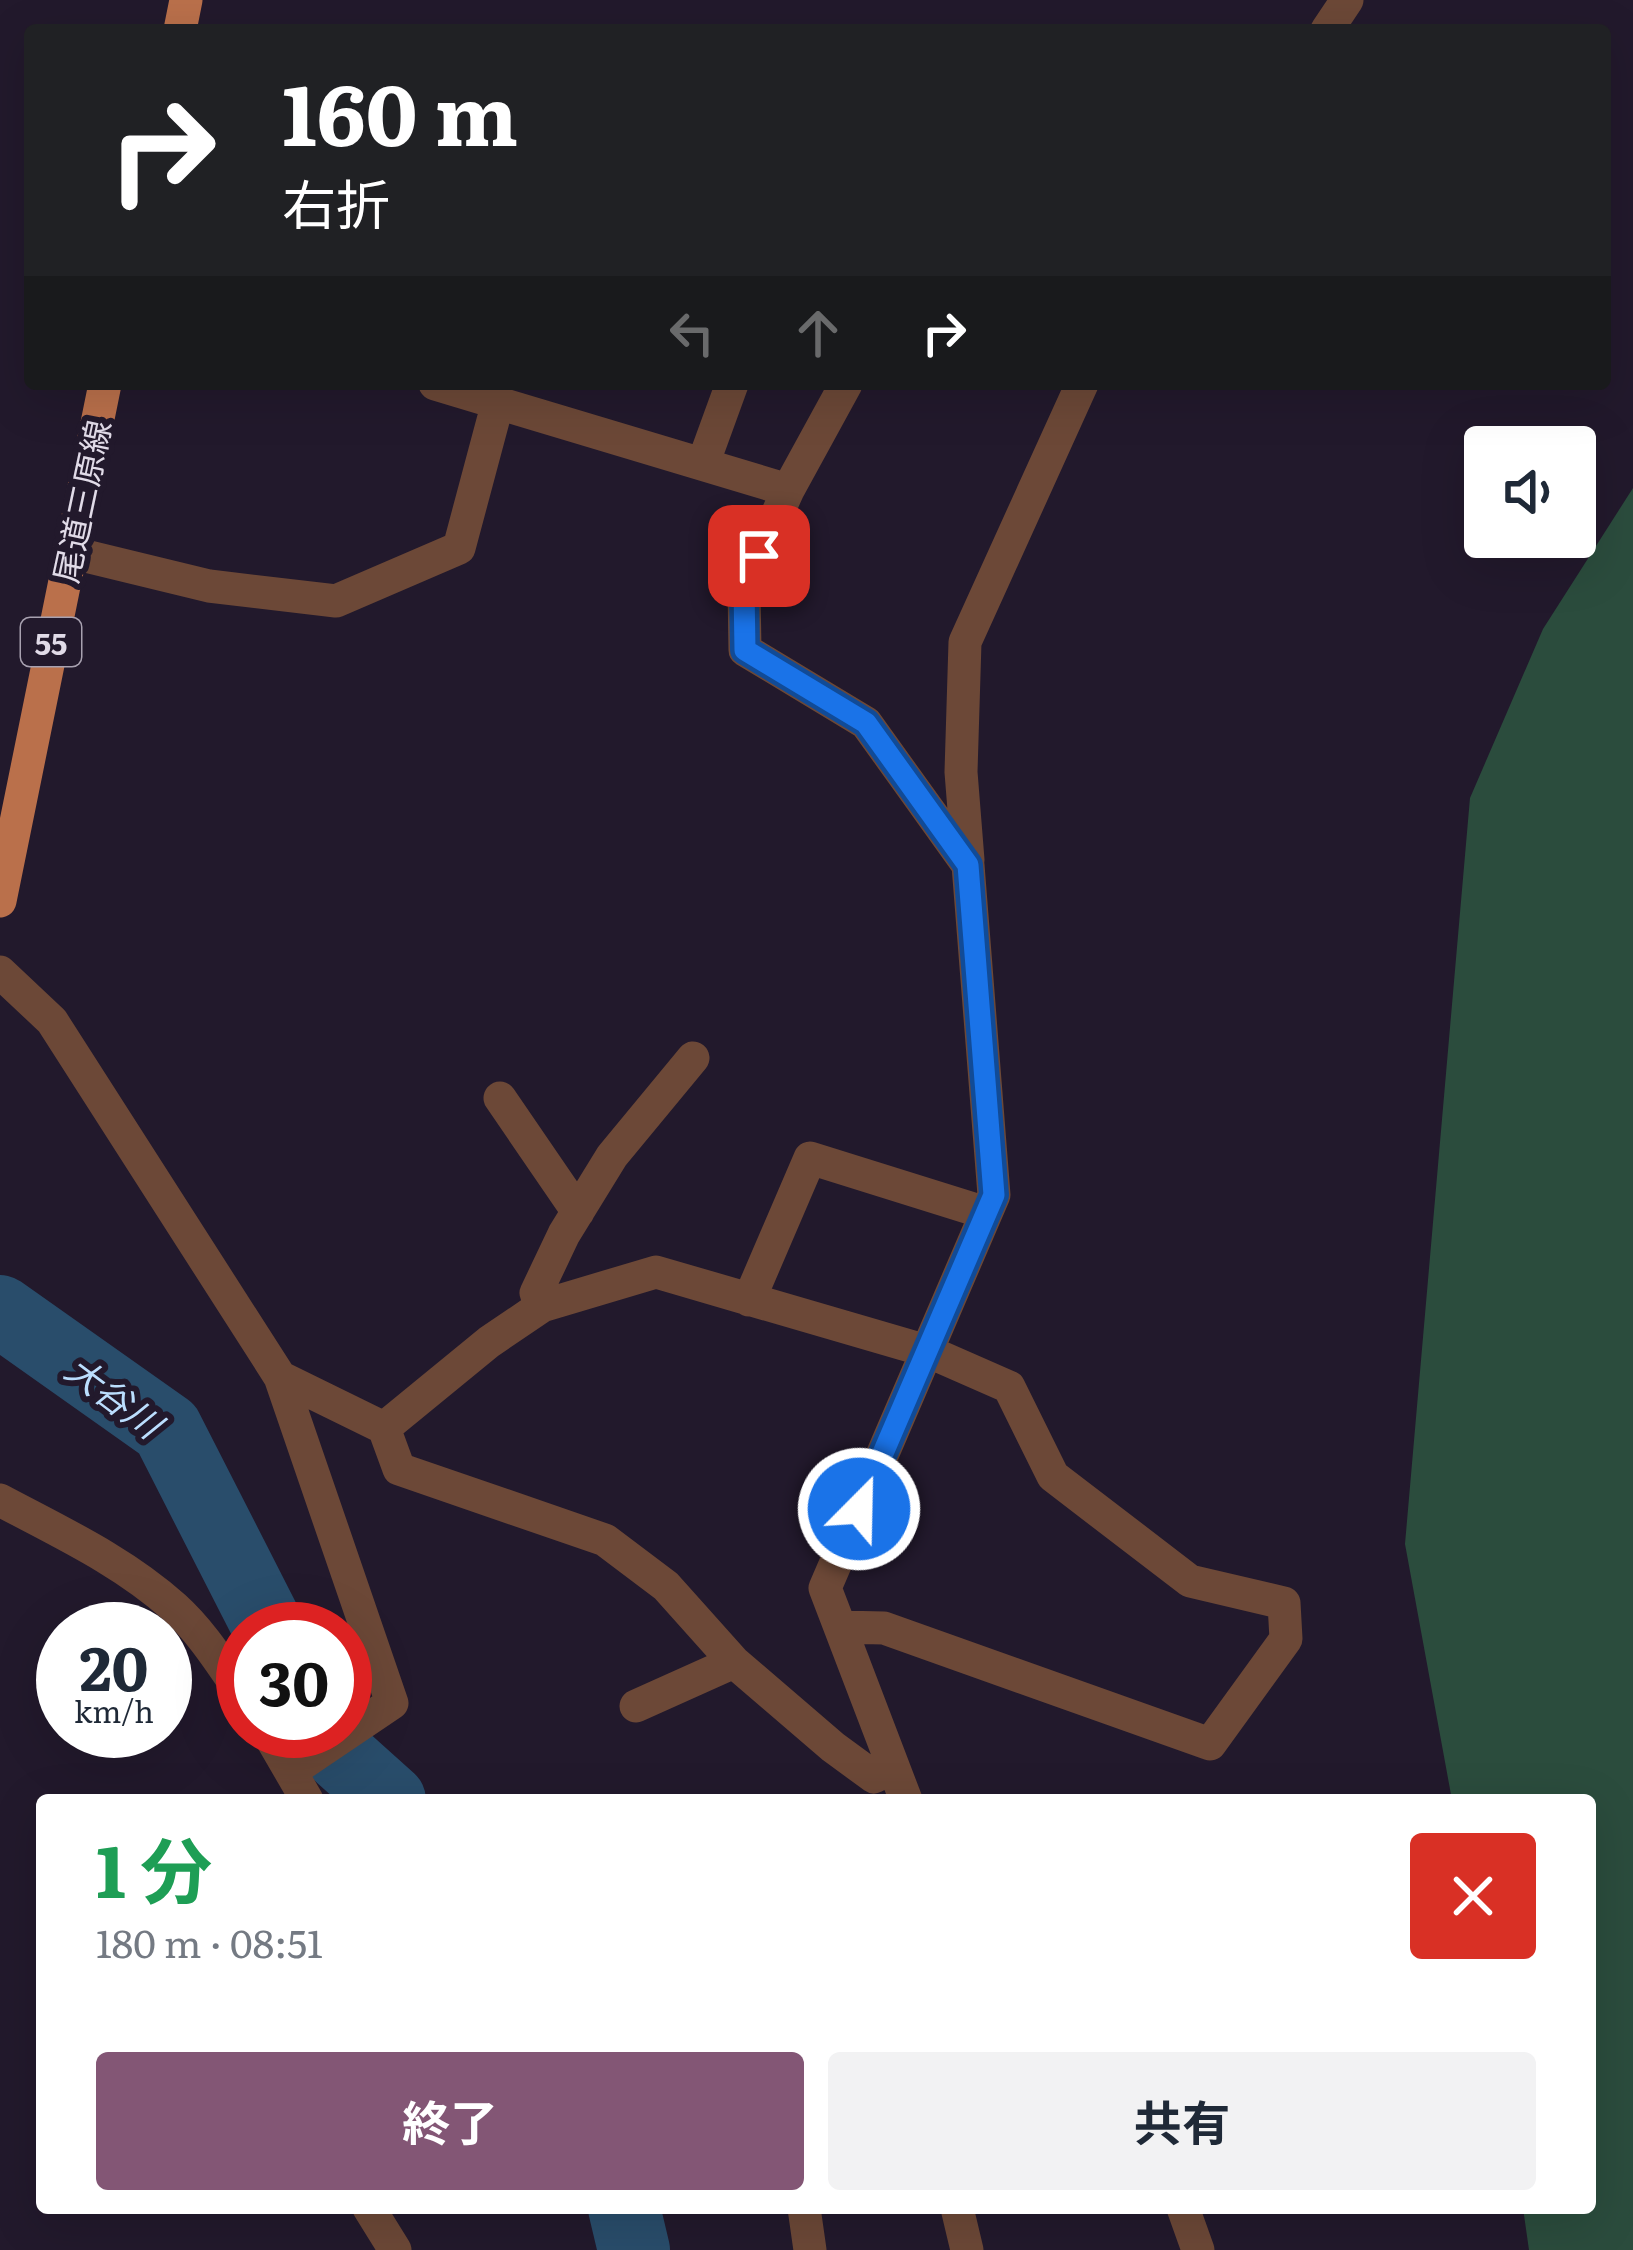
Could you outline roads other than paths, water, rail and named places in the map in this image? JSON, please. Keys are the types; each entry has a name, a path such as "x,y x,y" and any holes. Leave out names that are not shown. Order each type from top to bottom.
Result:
{"main road":[{"name":"尾道三原線","path":"0,901 104,390"}],"street":[{"path":"456,390 788,490"},
{"path":"704,461 730,390"},
{"path":"843,390 788,490 744,589 745,650 866,723 968,865"},
{"path":"904,1794 825,1588 994,1195 961,772 965,642 1079,390"},
{"path":"69,552 209,586 336,602 459,548 498,402"},
{"path":"0,972 52,1021 280,1377 392,1703 300,1785 284,1758"},
{"path":"542,1306 536,1293 612,1156 693,1058"},
{"path":"500,1098 578,1212"},
{"path":"749,1300 810,1159 986,1213"},
{"path":"384,1428 542,1306 656,1272 927,1351 1010,1387 1053,1476 1190,1581 1283,1603 1286,1639 1210,1744 884,1628 840,1627"},
{"path":"280,1377 384,1428 399,1469 605,1540 666,1586 734,1662 833,1748 874,1777 893,1767"},
{"path":"0,1500 106,1556 176,1609 216,1656"},
{"path":"636,1706 734,1662"},
{"path":"372,2214 395,2250"},
{"path":"805,2214 810,2250"},
{"path":"958,2214 967,2250"},
{"path":"1185,2214 1198,2250"}],"waterway":[{"name":"大谷川","path":"0,1311 167,1429 255,1602"},
{"name":"大谷川","path":"343,1758 383,1794"},
{"name":"大谷川","path":"625,2214 634,2250"}]}
